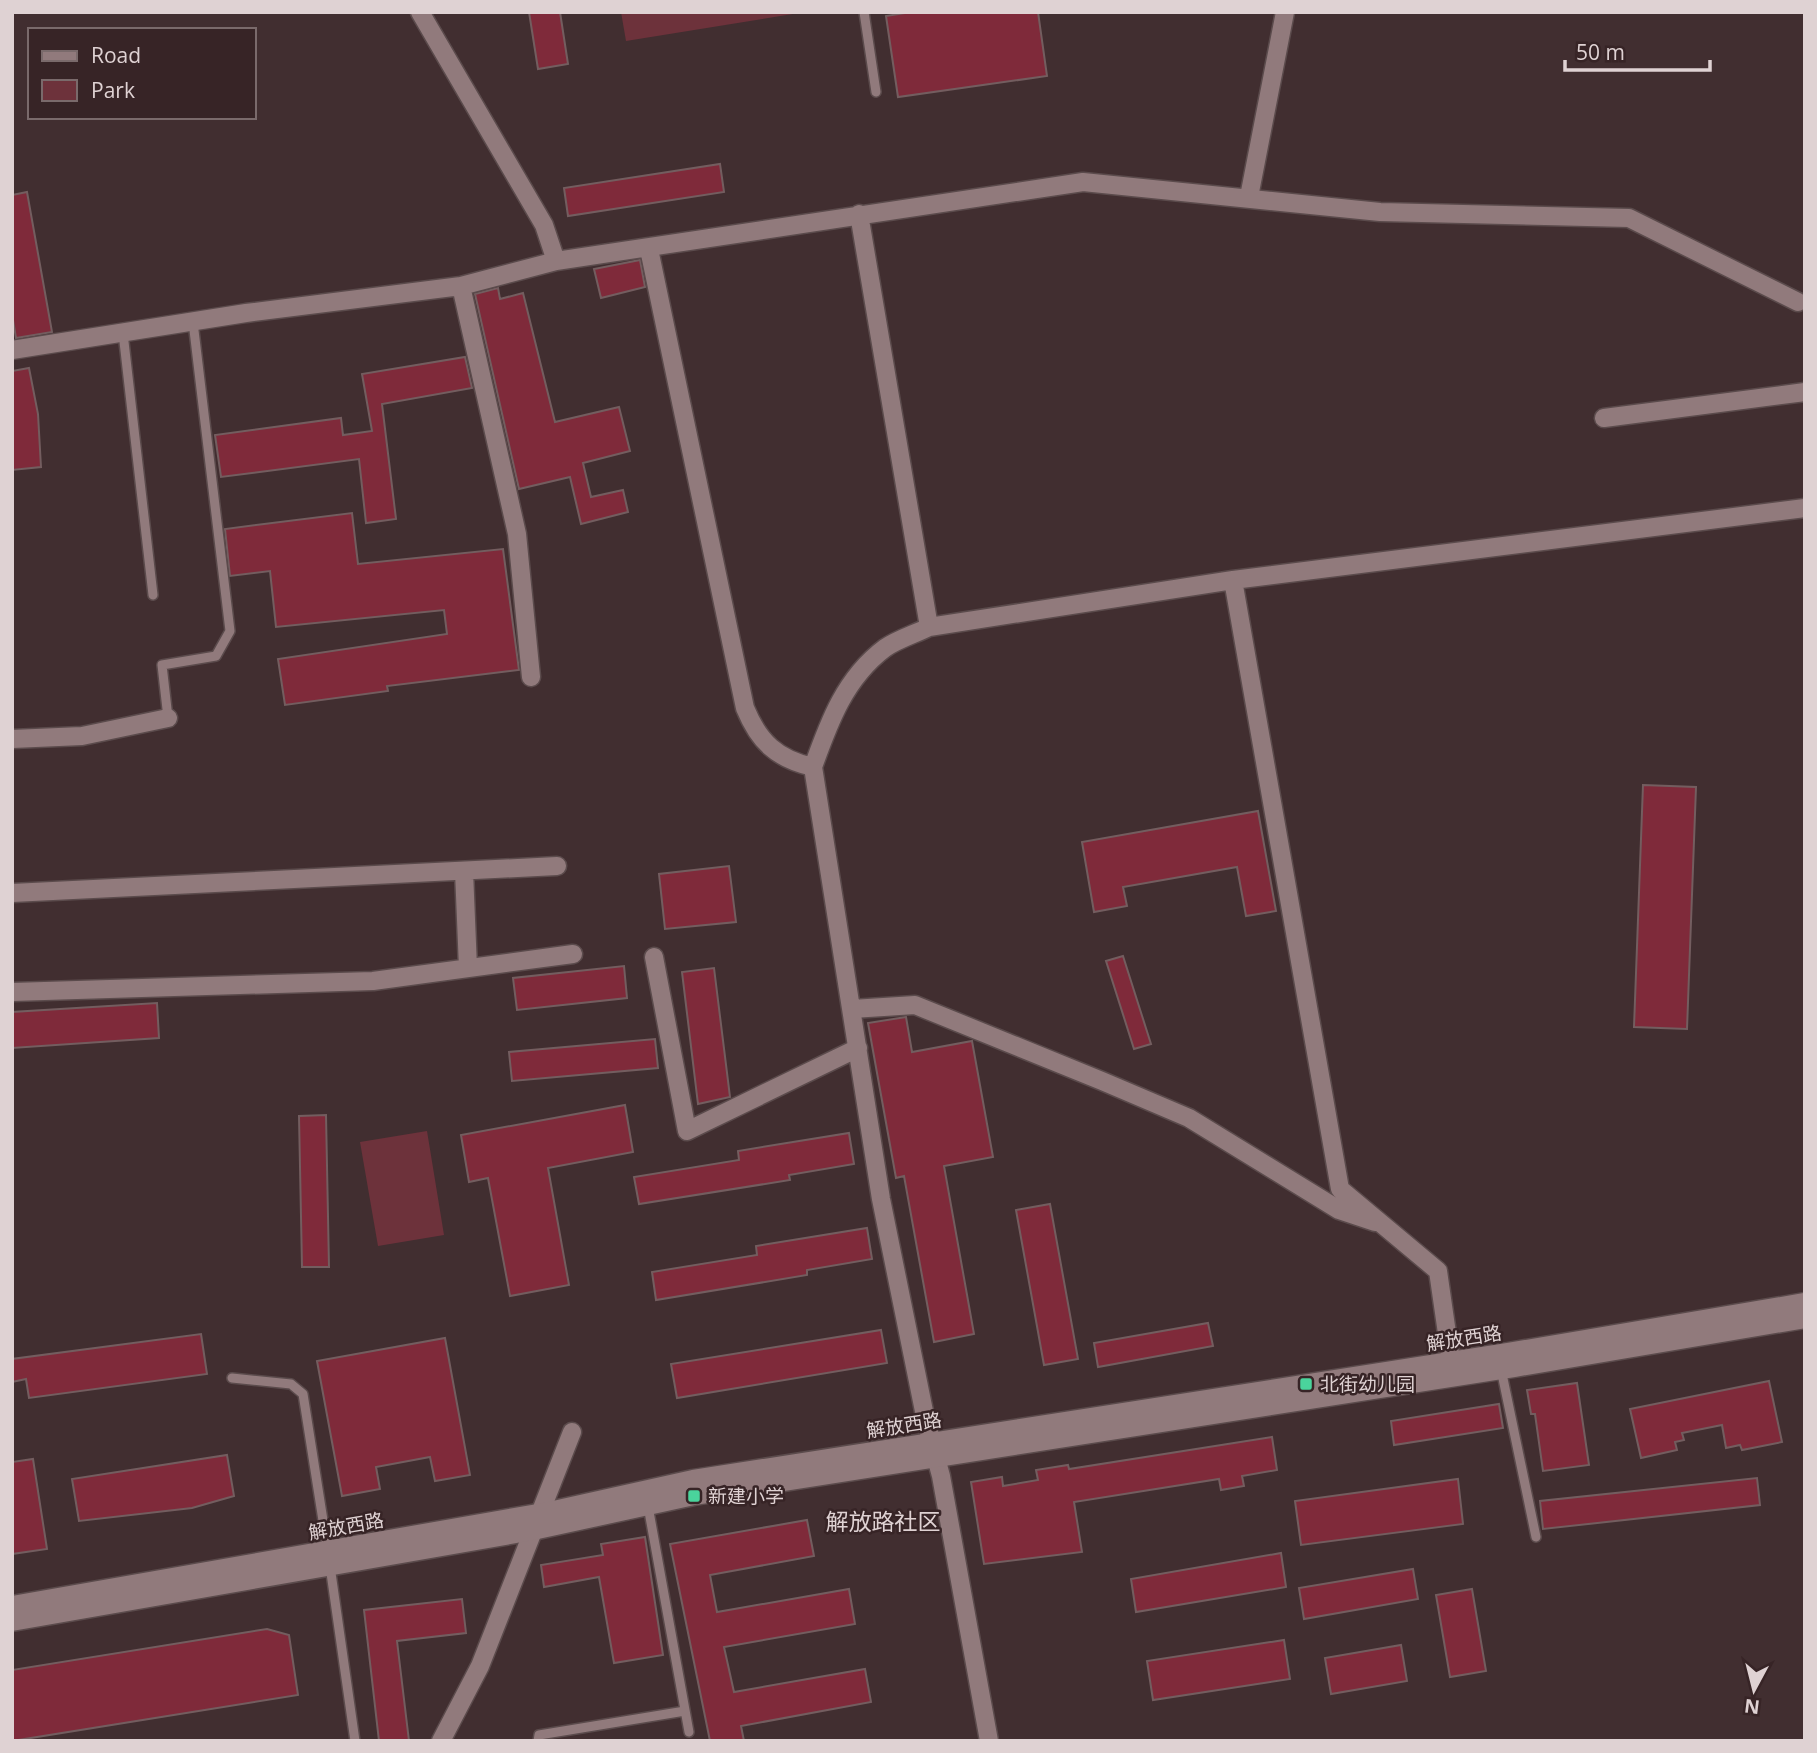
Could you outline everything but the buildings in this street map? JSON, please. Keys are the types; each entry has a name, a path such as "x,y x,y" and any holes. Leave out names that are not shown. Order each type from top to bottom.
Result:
{"street":[{"path":"420,12 544,225 556,261"},
{"path":"1249,197 1285,12"},
{"path":"12,350 193,322 461,286 556,261 1083,182 1380,212 1629,218 1798,302"},
{"path":"859,214 929,627"},
{"path":"649,249 745,708 754,730 769,749 790,762 813,767"},
{"path":"461,286 517,534 531,677"},
{"path":"1604,418 1805,392"},
{"path":"989,1741 934,1450 881,1199 813,767 829,723 851,681 886,648 929,627 1234,580 1805,508"},
{"path":"1234,580 1340,1189 1438,1271 1452,1369"},
{"path":"12,739 82,736 169,718"},
{"path":"12,893 557,866"},
{"path":"464,871 468,968"},
{"path":"12,992 373,981 573,954"},
{"path":"653,957 687,1131 858,1048"},
{"path":"852,1009 915,1005 1189,1118 1339,1210 1386,1226"},
{"name":"解放西路","path":"1499,1362 1805,1302"},
{"name":"解放西路","path":"12,1605 533,1531 694,1496 934,1450 1452,1369 1805,1319"},
{"path":"441,1741 480,1665 572,1432"},
{"name":"解放西路","path":"12,1622 329,1559 693,1479 934,1450"}],"lane":[{"path":"864,12 876,92"},
{"path":"169,718 162,665 216,656 230,631 193,322"},
{"path":"123,332 153,595"},
{"path":"1499,1362 1536,1536"},
{"path":"232,1378 291,1384 303,1394 355,1741"},
{"path":"648,1506 689,1732"},
{"path":"538,1741 539,1735 685,1711"}],"green space":[{"path":"621,12 799,12 799,13 626,41"},
{"path":"427,1131 444,1235 378,1246 360,1142"}],"place":[{"name":"北街幼儿园","path":"1306,1384"},
{"name":"新建小学","path":"694,1496"}],"district":[{"name":"解放路社区","path":"883,1522"}]}
